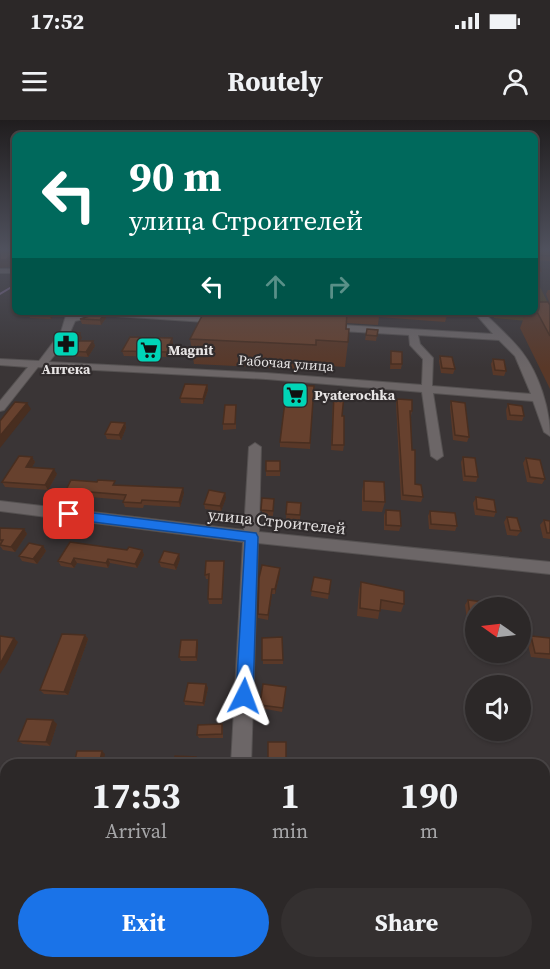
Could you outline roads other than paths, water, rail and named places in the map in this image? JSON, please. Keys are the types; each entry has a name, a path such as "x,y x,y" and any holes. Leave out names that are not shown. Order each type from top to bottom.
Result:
{"street":[{"path":"147,315 227,320"},
{"path":"480,315 484,322 519,355 528,372 550,432"},
{"path":"0,408 39,363 50,356 71,316"},
{"path":"319,327 502,337"},
{"path":"413,333 414,345 428,358 427,388 437,456"},
{"name":"Рабочая улица","path":"0,362 427,388 537,398"},
{"path":"241,759 255,447"},
{"name":"улица Строителей","path":"0,506 252,537 550,568"}],"waterway":[{"path":"0,294 9,289"}],"place":[{"name":"Аптека","path":"66,344"},
{"name":"Magnit","path":"149,350"},
{"name":"Pyaterochka","path":"295,395"}]}
